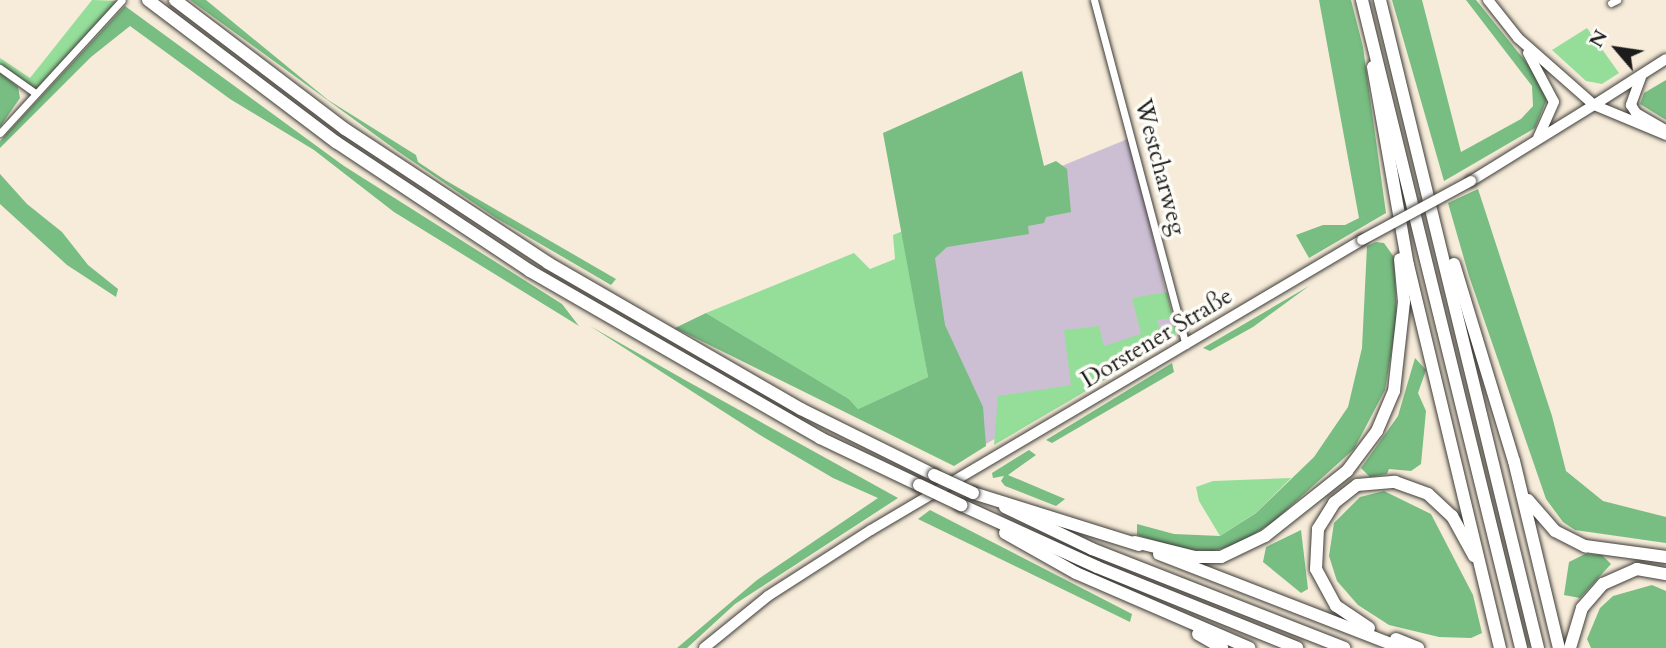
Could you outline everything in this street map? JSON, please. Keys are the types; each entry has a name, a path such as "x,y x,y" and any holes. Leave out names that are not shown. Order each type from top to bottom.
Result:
{"highway":[{"path":"148,0 336,142 530,271 820,438 1097,567 1297,648"},
{"path":"175,0 345,128 548,263 801,409 1092,549 1344,648"},
{"path":"1362,0 1521,648"},
{"path":"1380,0 1538,648"},
{"path":"1370,32 1374,90 1392,180 1500,648"},
{"path":"973,493 1135,542 1195,557 1221,557 1248,548 1328,487 1362,454 1390,402 1402,346 1403,286 1392,180"},
{"path":"1434,215 1480,345 1514,461 1559,648"},
{"path":"1514,461 1529,502 1555,531 1585,546 1666,557"},
{"path":"1418,648 1356,623 1322,586 1314,551 1318,529 1334,503 1357,485 1378,481 1415,486 1452,516 1484,577"},
{"path":"961,505 1044,556 1174,618 1249,648"},
{"path":"1135,542 1401,648"},
{"path":"1570,648 1582,608 1603,584 1637,569 1666,574"},
{"path":"1174,618 1222,648"}],"main road":[{"path":"1488,0 1518,38 1552,93 1551,117 1537,140"},
{"path":"1518,38 1594,105 1666,133"},
{"name":"Dorstener Straße","path":"704,648 768,596 872,530 1362,240 1471,181 1666,59"},
{"path":"1641,77 1631,105 1636,113 1666,133"}],"street":[{"path":"0,133 122,0"},
{"name":"Westcharweg","path":"1094,0 1186,345"},
{"path":"0,68 35,93"}],"shaded area":[{"path":"1130,138 1176,336 963,457 903,231"}],"green space":[{"path":"92,0 119,1 36,90 0,65 0,58 30,78"},
{"path":"190,0 206,0 328,100 416,155 418,162 445,180 616,279 611,285 496,218 396,150"},
{"path":"1319,0 1351,0 1363,47 1386,213 1309,258 1296,235 1323,225 1345,225 1359,218"},
{"path":"1392,0 1422,0 1461,152 1521,119 1533,106 1532,86 1466,0 1476,0 1530,67 1547,99 1535,128 1444,181"},
{"path":"125,6 344,166 562,304 579,326 394,212 314,150 230,99 130,26 91,57 0,148 0,141"},
{"path":"1587,28 1619,73 1602,84 1586,81 1552,50"},
{"path":"1022,71 1044,166 1056,161 1067,169 1071,212 1046,217 1044,223 1028,226 1029,234 947,247 935,258 945,325 983,407 986,446 954,466 675,328 706,313 849,399 858,409 928,377 883,133"},
{"path":"0,73 18,87 20,98 0,127"},
{"path":"1666,80 1666,120 1640,104 1644,93"},
{"path":"0,174 27,204 62,232 88,265 118,289 116,297 67,265 0,204"},
{"path":"1478,189 1552,416 1566,471 1603,501 1666,517 1666,543 1575,530 1563,522 1546,499 1469,276 1448,203"},
{"path":"903,231 928,377 858,409 849,399 706,313 854,253 870,269 895,259 893,235"},
{"path":"1376,242 1384,243 1394,257 1397,320 1385,390 1354,449 1273,522 1238,544 1213,551 1186,550 1137,535 1137,524 1174,534 1220,536 1256,513 1314,457 1348,407 1362,348 1367,246"},
{"path":"1309,286 1253,327 1210,351 1203,348"},
{"path":"1167,292 1173,318 1157,320 1159,327 1175,326 1175,339 994,445 998,396 1071,385 1064,330 1099,326 1104,346 1141,334 1132,298"},
{"path":"590,326 898,498 735,604 687,648 677,648 757,580 878,498 833,478 760,435"},
{"path":"1415,358 1426,370 1418,393 1426,411 1421,464 1411,471 1389,469 1387,474 1370,477 1361,468 1398,416"},
{"path":"1172,363 1174,372 1052,443 1046,440"},
{"path":"1029,450 1036,455 1008,475 1065,499 1056,506 1005,486 1001,481 1004,476 993,478 992,473"},
{"path":"1291,478 1257,512 1220,536 1199,501 1196,487 1213,481"},
{"path":"1384,491 1431,514 1473,595 1482,633 1471,638 1439,637 1389,625 1358,605 1337,581 1329,556 1334,523 1360,497"},
{"path":"930,510 1132,614 1130,622 918,519"},
{"path":"1301,530 1308,589 1301,593 1263,562 1266,547"},
{"path":"1585,554 1602,555 1611,564 1580,598 1564,595 1569,562"},
{"path":"1652,585 1666,591 1666,648 1591,648 1587,639 1600,608 1613,596"}]}
